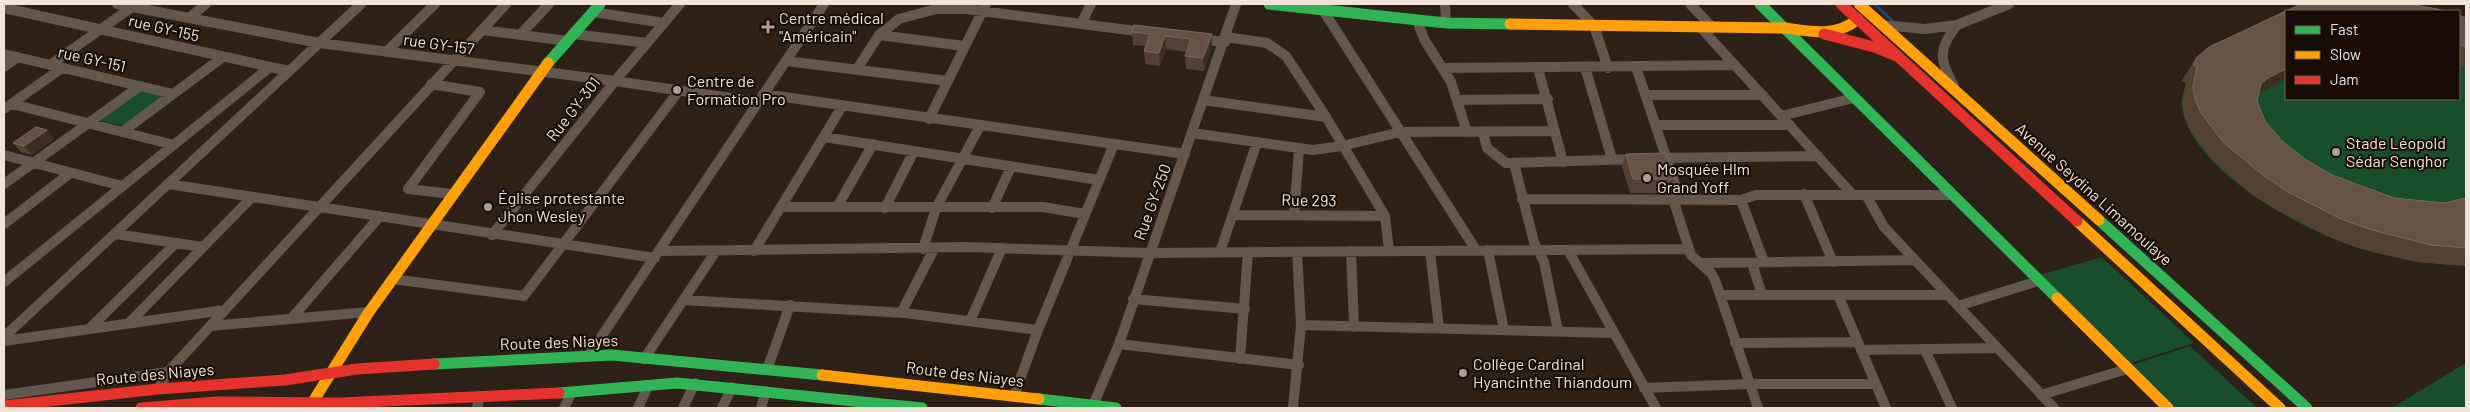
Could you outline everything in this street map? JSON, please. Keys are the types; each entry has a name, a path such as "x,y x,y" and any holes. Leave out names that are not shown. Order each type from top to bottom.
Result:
{"main road":[{"path":"1269,4 1446,23 1786,28 1816,31 1845,30 1852,27 1858,19"},
{"path":"1760,4 2168,408"},
{"name":"Avenue Seydina Limamoulaye","path":"1842,4 2280,408"},
{"name":"Avenue Seydina Limamoulaye","path":"1859,4 2306,408"},
{"path":"310,405 369,312 452,194 540,73 596,8"},
{"path":"1816,31 1840,40 1874,47 1898,57"},
{"name":"Route des Niayes","path":"4,406 158,389 285,380 371,368 589,355 768,370 1014,396 1092,407 1116,408"},
{"name":"Route des Niayes","path":"141,408 216,402 310,405 425,404 480,396 572,392 695,383 766,391 822,403 922,408"}],"street":[{"name":"rue GY-157","path":"117,4 134,5 189,18 319,43 540,73 615,81 678,92 843,105 929,119 1184,154"},
{"path":"189,18 206,4"},
{"path":"4,337 361,4"},
{"path":"386,52 435,4"},
{"path":"158,389 168,372 506,4"},
{"path":"520,35 549,4"},
{"name":"Rue GY-301","path":"492,235 615,81 680,4"},
{"path":"589,355 824,4"},
{"path":"1081,24 1091,4"},
{"name":"Rue GY-250","path":"1092,407 1119,344 1236,4"},
{"path":"1445,4 1446,23"},
{"path":"1573,4 1594,26 1608,68"},
{"path":"1690,4 1735,65 1853,195"},
{"path":"1883,25 1925,29 1957,25 2009,4"},
{"path":"50,65 134,5"},
{"path":"857,69 879,35 900,20 936,9 984,7 1081,24 1157,34"},
{"path":"929,119 984,7"},
{"name":"rue GY-155","path":"4,8 289,72"},
{"path":"596,8 664,23"},
{"path":"1323,10 1476,250"},
{"path":"1417,20 1422,39 1444,68 1458,100 1467,132"},
{"path":"1957,25 1945,40 1941,59 1960,95"},
{"path":"482,30 520,35 647,43"},
{"path":"879,35 964,46"},
{"path":"1186,37 1267,43 1286,56 1326,116 1385,216 1389,251"},
{"name":"rue GY-151","path":"4,54 173,94"},
{"path":"4,67 18,57"},
{"path":"122,132 224,57"},
{"path":"786,61 948,81"},
{"path":"1444,68 1636,68 1735,65"},
{"path":"4,282 270,67"},
{"path":"8,106 62,68"},
{"path":"1538,68 1548,99 1563,162"},
{"path":"1585,68 1612,160"},
{"path":"1636,68 1666,158 1691,255 1711,273 1758,408"},
{"path":"432,84 480,92 408,189 452,194"},
{"path":"4,184 140,86"},
{"path":"392,279 519,297 527,294 678,92"},
{"path":"1646,95 1763,95"},
{"path":"1781,116 1854,98"},
{"path":"1458,100 1548,99"},
{"path":"1203,100 1326,116"},
{"path":"754,251 843,105"},
{"path":"8,106 88,122 174,145"},
{"path":"1655,125 1790,125"},
{"path":"923,249 936,208 961,158 980,126"},
{"path":"1192,132 1299,149 1342,146 1400,132 1555,131"},
{"path":"1483,132 1484,141 1493,155 1506,163 1818,156"},
{"path":"824,138 1099,180"},
{"path":"1220,252 1257,142"},
{"path":"837,207 873,144"},
{"path":"1014,396 1038,330 1114,144"},
{"path":"1294,215 1299,149"},
{"path":"885,208 914,151"},
{"path":"4,156 122,186"},
{"path":"1514,163 1534,242 1544,262 1558,331"},
{"path":"992,208 1011,166"},
{"path":"4,224 9,214 69,174"},
{"path":"168,184 563,246 657,255 716,251 1002,248 1071,248 1150,253 1689,249"},
{"path":"1804,194 1834,262"},
{"path":"1522,199 1741,200 1756,195 1952,195"},
{"path":"1866,195 1884,227 2054,408"},
{"path":"129,323 252,197"},
{"path":"1741,200 1764,262"},
{"path":"781,207 1044,207 1085,214"},
{"name":"Rue 293","path":"1233,214 1385,216"},
{"path":"291,319 380,216"},
{"path":"115,234 203,247"},
{"path":"90,328 176,243"},
{"path":"971,319 1002,248"},
{"path":"902,312 934,249"},
{"path":"1488,250 1504,330"},
{"path":"1568,250 1656,408"},
{"path":"644,359 716,251"},
{"path":"1351,251 1354,327"},
{"path":"1430,251 1439,328"},
{"path":"1240,359 1248,252"},
{"path":"1293,408 1299,365 1301,325 1297,252"},
{"path":"1700,263 1915,260"},
{"path":"1752,263 1762,295"},
{"path":"1958,306 2038,281"},
{"path":"1838,295 1886,408"},
{"path":"1720,296 1948,295"},
{"path":"1133,299 1245,309"},
{"path":"684,300 902,312 971,319 1038,330"},
{"path":"768,370 790,305"},
{"path":"4,341 225,310"},
{"path":"210,326 369,312"},
{"path":"1301,325 1613,333"},
{"path":"1735,343 1860,346 1925,350 1997,348"},
{"path":"1119,344 1299,365"},
{"path":"1925,350 1952,408"},
{"path":"2041,395 2127,369"},
{"path":"4,395 168,372"},
{"path":"683,408 695,383"},
{"path":"1644,388 1749,384 1876,384"},
{"path":"638,408 648,386"},
{"path":"722,408 732,387"},
{"path":"761,408 766,391"},
{"path":"564,408 572,392"},
{"path":"477,408 480,396"},
{"path":"822,403 840,408"}],"green space":[{"name":"Stade Léopold Sédar Senghor","path":"2285,23 2285,100 2460,100 2460,36 2466,39 2466,266 2398,258 2358,248 2308,227 2252,194 2226,174 2205,152 2189,129 2182,105 2186,83 2182,81 2186,74"},
{"path":"139,91 163,96 124,126 100,121"},
{"path":"2102,257 2194,343 2131,363 2040,275"},
{"path":"2190,346 2257,408 2176,408 2132,365"},
{"path":"2466,363 2466,408 2393,407"}],"building":[{"path":"2301,4 2410,4 2441,10 2288,10"},
{"path":"2285,11 2285,70 2268,78 2261,84 2257,101 2265,121 2282,141 2305,159 2332,175 2394,198 2444,203 2466,198 2466,248 2431,245 2372,230 2341,219 2288,192 2264,176 2224,143 2201,113 2195,99 2193,87 2197,66 2193,64 2197,57 2209,47"},
{"path":"2460,15 2466,18 2466,47 2460,44"},
{"path":"1134,25 1212,34 1203,58 1185,56 1191,39 1165,36 1159,53 1144,51 1150,34 1132,32"},
{"path":"36,127 47,130 24,146 13,143"},
{"path":"1666,153 1675,179 1633,179 1626,154"}],"waterway":[{"path":"1874,4 1893,21"}],"traffic: fast":[{"path":"548,63 600,4"},
{"path":"1269,4 1446,23 1510,24"},
{"path":"1760,4 2057,298"},
{"path":"2099,220 2307,408"},
{"path":"434,364 612,355 822,375"},
{"path":"559,393 677,383 922,408"},
{"path":"1039,399 1116,408"}],"traffic: slow":[{"path":"1859,4 2099,220"},
{"path":"1510,24 1786,28 1824,32 1843,29 1858,19"},
{"path":"309,408 369,312 548,63"},
{"path":"2077,221 2280,408"},
{"path":"2057,298 2168,408"},
{"path":"822,375 1039,399"}],"traffic: jam":[{"path":"1841,4 2077,221"},
{"path":"1824,34 1874,47 1899,57"},
{"path":"4,406 158,389 285,380 357,369 434,364"},
{"path":"141,408 216,402 340,403 559,393"}],"place":[{"name":"Centre médical \"Américain\"","path":"768,27"},
{"name":"Centre de Formation Pro","path":"677,90"},
{"name":"Stade Léopold Sédar Senghor","path":"2336,152"},
{"name":"Mosquée Hlm Grand Yoff","path":"1647,178"},
{"name":"Église protestante Jhon Wesley","path":"488,207"},
{"name":"Collège Cardinal Hyancinthe Thiandoum","path":"1463,373"}]}
